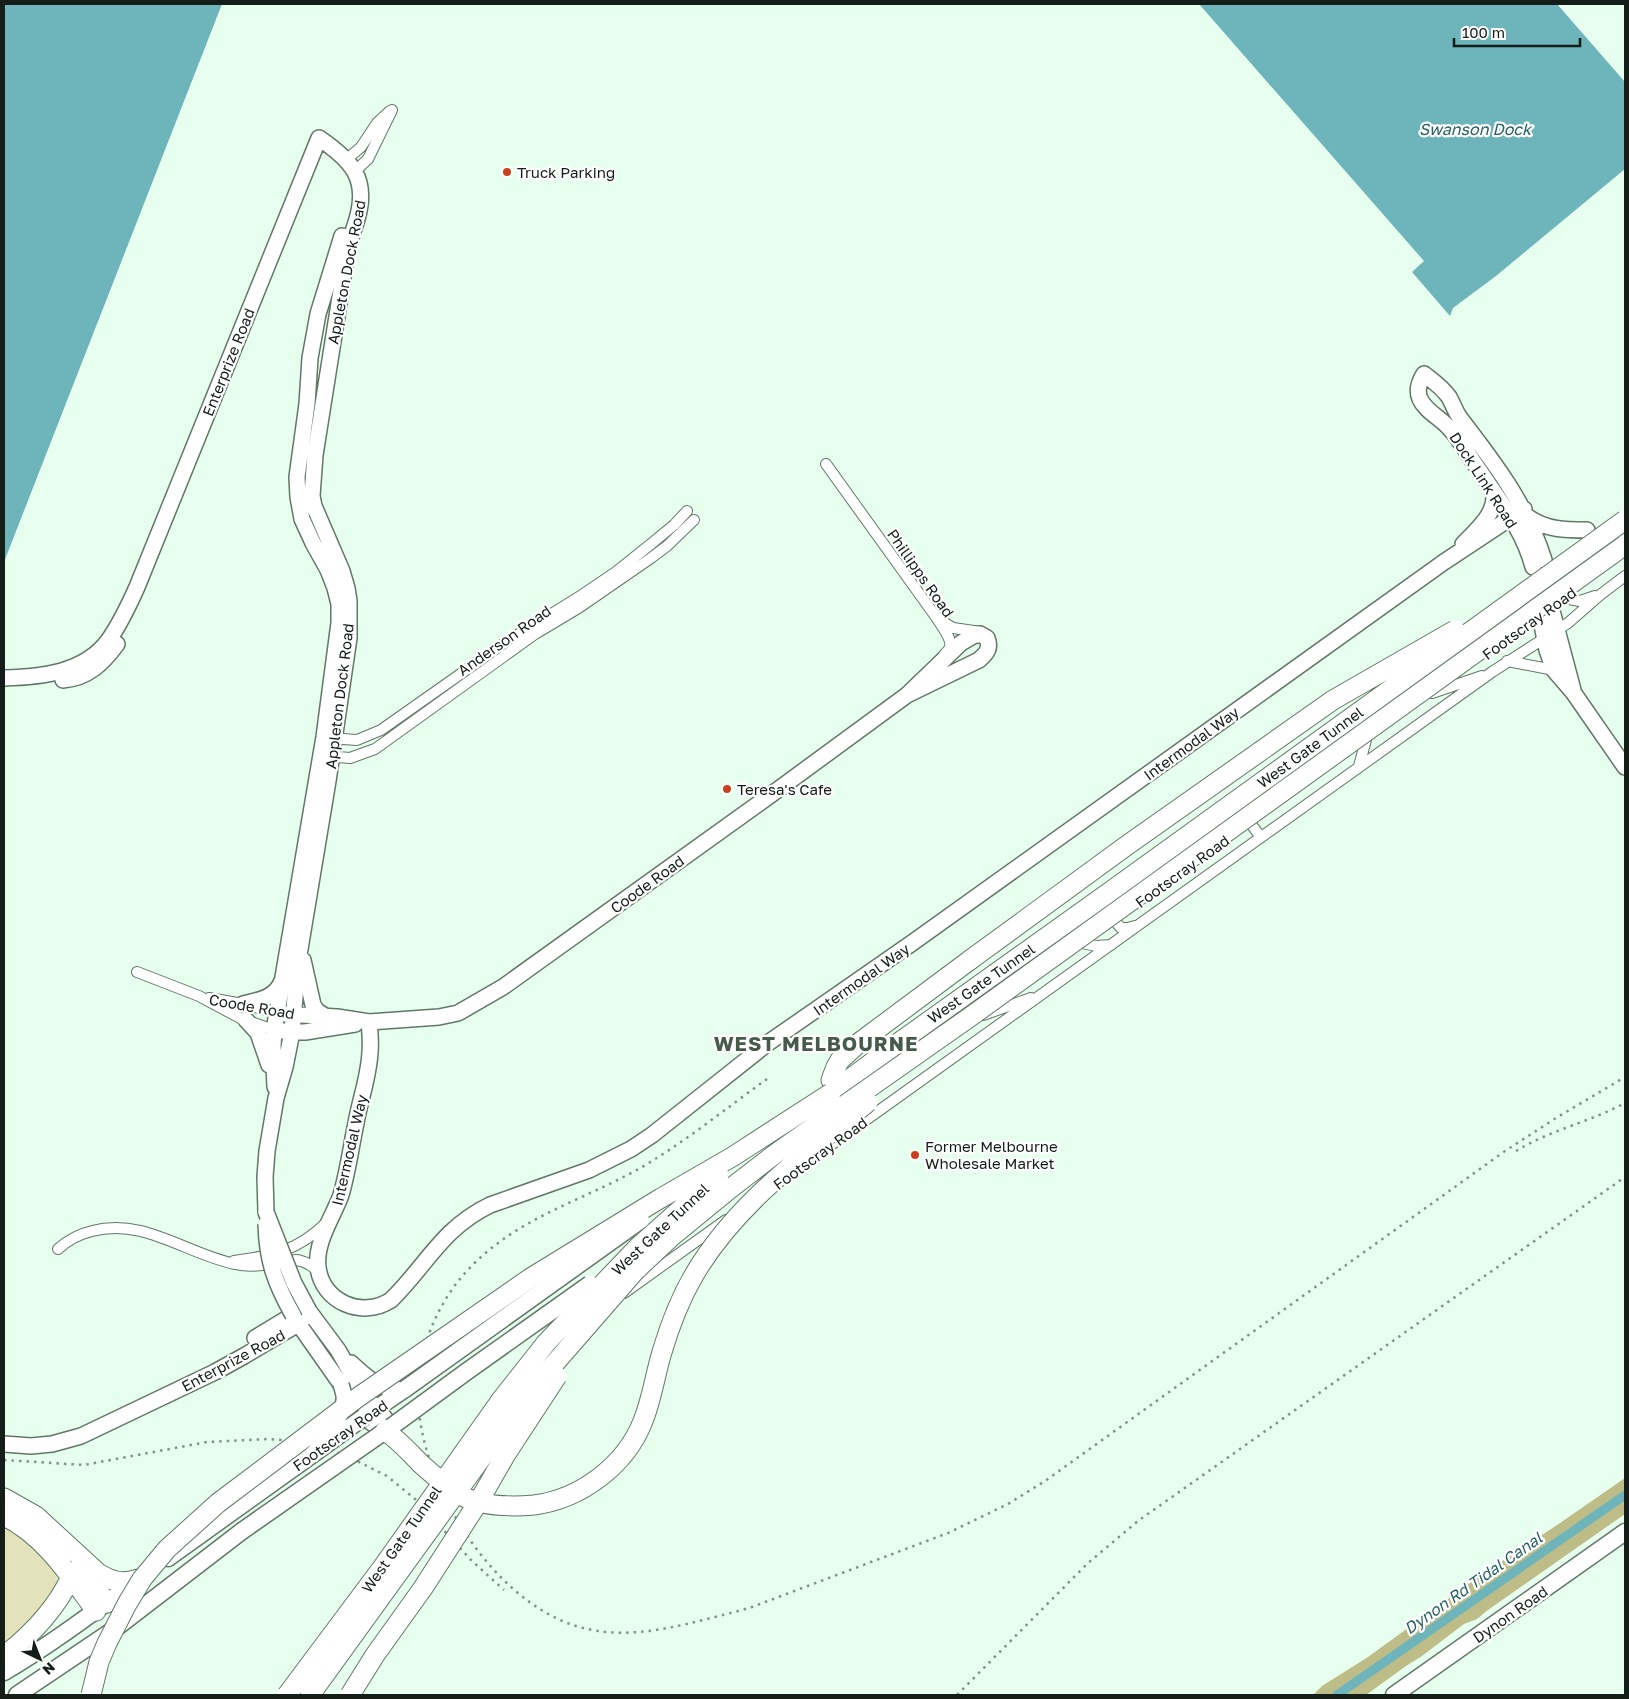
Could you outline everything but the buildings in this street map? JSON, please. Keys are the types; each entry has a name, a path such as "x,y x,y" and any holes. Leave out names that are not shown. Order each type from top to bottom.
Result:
{"highway":[{"name":"West Gate Tunnel","path":"288,1695 382,1568 501,1400 546,1343 639,1246 676,1212 831,1086 901,1041 1625,520"},
{"name":"West Gate Tunnel","path":"310,1695 519,1406 548,1370 635,1271 706,1207 776,1154 972,1017 1625,545"},
{"path":"91,1695 99,1662 107,1643 142,1579 167,1549 218,1503 358,1398 532,1277 732,1157 831,1086 840,1060 860,1042 1126,846 1333,700 1528,589"},
{"path":"388,1429 431,1473 461,1495 487,1504 519,1506 540,1504 560,1499 603,1475 626,1451 635,1438 650,1404 661,1354 677,1308 705,1257 725,1230 780,1175 972,1017"},
{"path":"350,1695 375,1655 423,1588 479,1501 506,1454 608,1301"},
{"path":"4,1498 15,1516 101,1607"},
{"path":"15,1516 42,1520 93,1569 108,1579 120,1583 138,1579"},
{"path":"58,1535 101,1607"},
{"path":"4,1656 42,1622 71,1577"}],"main road":[{"name":"Footscray Road","path":"1082,943 1625,554"},
{"name":"Footscray Road","path":"4,1672 33,1655 101,1607 674,1196"},
{"name":"Footscray Road","path":"18,1695 117,1627 242,1531 590,1284"},
{"name":"Appleton Dock Road","path":"370,1413 388,1429"},
{"name":"Dynon Road","path":"1394,1695 1625,1532"},
{"path":"101,1607 117,1627"}],"street":[{"path":"392,110 368,159 350,166 377,123 387,112 392,110"},
{"name":"Enterprize Road","path":"4,678 37,678 56,673 94,656 108,642 137,587 319,138 350,166"},
{"name":"Appleton Dock Road","path":"314,152 342,169 348,178 352,196 351,206 318,314 310,358 298,477 298,497 302,519 312,542 328,570 339,604 329,738"},
{"name":"Appleton Dock Road","path":"350,166 360,183 362,195 358,218 347,253 335,325 315,455 312,496 314,506 342,571 349,601 349,638 274,1030 275,1096 264,1188 266,1245 270,1264 283,1296 296,1320 341,1384 370,1413"},
{"path":"304,420 321,336 329,326 335,325"},
{"name":"Dock Link Road","path":"1424,374 1443,389 1457,414 1500,471 1526,513 1538,563 1529,555 1511,518 1493,490 1451,429 1421,402 1418,390 1419,382 1424,374"},
{"name":"Phillipps Road","path":"826,464 936,617 948,638 950,647 907,695"},
{"name":"Intermodal Way","path":"1444,562 1470,537 1487,517 1494,503 1493,490"},
{"name":"Anderson Road","path":"329,738 357,740 387,726 506,642 616,572 674,525 687,511"},
{"path":"1526,513 1544,526 1554,529 1587,530"},
{"name":"Intermodal Way","path":"367,1021 370,1041 369,1062 349,1161 341,1193 318,1252 318,1268 324,1284 330,1292 340,1301 363,1309 382,1305 399,1292 442,1239 475,1212 590,1170 631,1149 768,1044 1444,562 1511,518 1526,513"},
{"name":"Anderson Road","path":"326,756 350,758 375,750 535,634 580,607 651,558 667,546 694,520"},
{"name":"Footscray Road","path":"586,1320 1143,923 1359,766 1507,661 1568,623 1625,576"},
{"path":"1605,591 1580,601 1551,607 1550,635 1554,670 1573,692 1625,767"},
{"path":"936,617 953,628 977,631 984,635"},
{"name":"Coode Road","path":"137,972 199,996 246,1020 274,1030 305,1032 367,1021 440,1017 458,1012 518,976 764,800 907,695 961,643 978,634 984,635 987,638 989,647 985,655 979,660 907,695"},
{"path":"1550,635 1567,664 1573,692"},
{"path":"1507,661 1554,670"},
{"name":"Footscray Road","path":"1432,692 1492,672"},
{"path":"1359,766 1366,740"},
{"name":"Appleton Dock Road","path":"275,1096 287,1059 292,1032 298,961 326,756"},
{"path":"1250,822 1261,838"},
{"name":"Footscray Road","path":"1114,920 1124,929 1143,923"},
{"path":"301,942 302,958 312,1005 325,1016"},
{"name":"Footscray Road","path":"1082,943 1104,946 1114,943"},
{"path":"243,1004 267,998 279,988 282,981"},
{"name":"Footscray Road","path":"972,1017 1032,998 1054,986"},
{"name":"Coode Road","path":"199,996 243,1004 277,1013 367,1021"},
{"path":"246,1020 258,1033 275,1096"},
{"path":"287,1059 294,1046 348,1025"},
{"name":"Appleton Dock Road","path":"266,1212 294,1284 310,1311 338,1350 354,1378 370,1413"},
{"path":"221,1260 249,1259 286,1250 306,1241 332,1217"},
{"path":"58,1249 74,1237 88,1232 117,1227 156,1234 221,1260 251,1267 296,1260 303,1261 320,1272"},
{"name":"Enterprize Road","path":"4,1444 31,1446 52,1444 70,1439 168,1394 310,1311"},
{"path":"338,1350 362,1373 379,1385 393,1389 405,1389"},
{"path":"313,1454 343,1408 344,1396 341,1384"}],"green space":[{"path":"4,1525 38,1550 51,1566 60,1585 4,1652"}],"shaded area":[{"path":"1625,1478 1625,1514 1477,1619 1464,1624 1366,1695 1313,1695 1322,1686 1368,1657 1478,1577"}],"water":[{"path":"4,4 222,4 4,562"},
{"name":"Swanson Dock","path":"1199,4 1557,4 1625,82 1625,169 1496,276 1453,308 1450,316 1412,272 1424,261"}],"waterway":[{"name":"Dynon Rd Tidal Canal","path":"1337,1695 1625,1495"}],"railway":[{"path":"767,1079 652,1161 539,1218 495,1246 475,1263 456,1284 441,1307 429,1333 419,1374 420,1422 429,1459 444,1495 463,1530 487,1562 514,1590 544,1612 576,1626 591,1630 619,1633 648,1631 691,1623 752,1607 948,1533 1008,1504 1045,1481 1505,1151 1625,1077"},
{"path":"1516,1151 1542,1137 1598,1116 1625,1103"},
{"path":"957,1695 1088,1563 1138,1521 1625,1177"},
{"path":"4,1460 84,1465 207,1442 267,1439 300,1441 345,1455 387,1476 415,1499 471,1560 504,1590"}],"place":[{"name":"Truck Parking","path":"507,172"},
{"name":"Teresa's Cafe","path":"727,789"},
{"name":"Former Melbourne Wholesale Market","path":"915,1155"}],"district":[{"name":"WEST MELBOURNE","path":"816,1043"}]}
